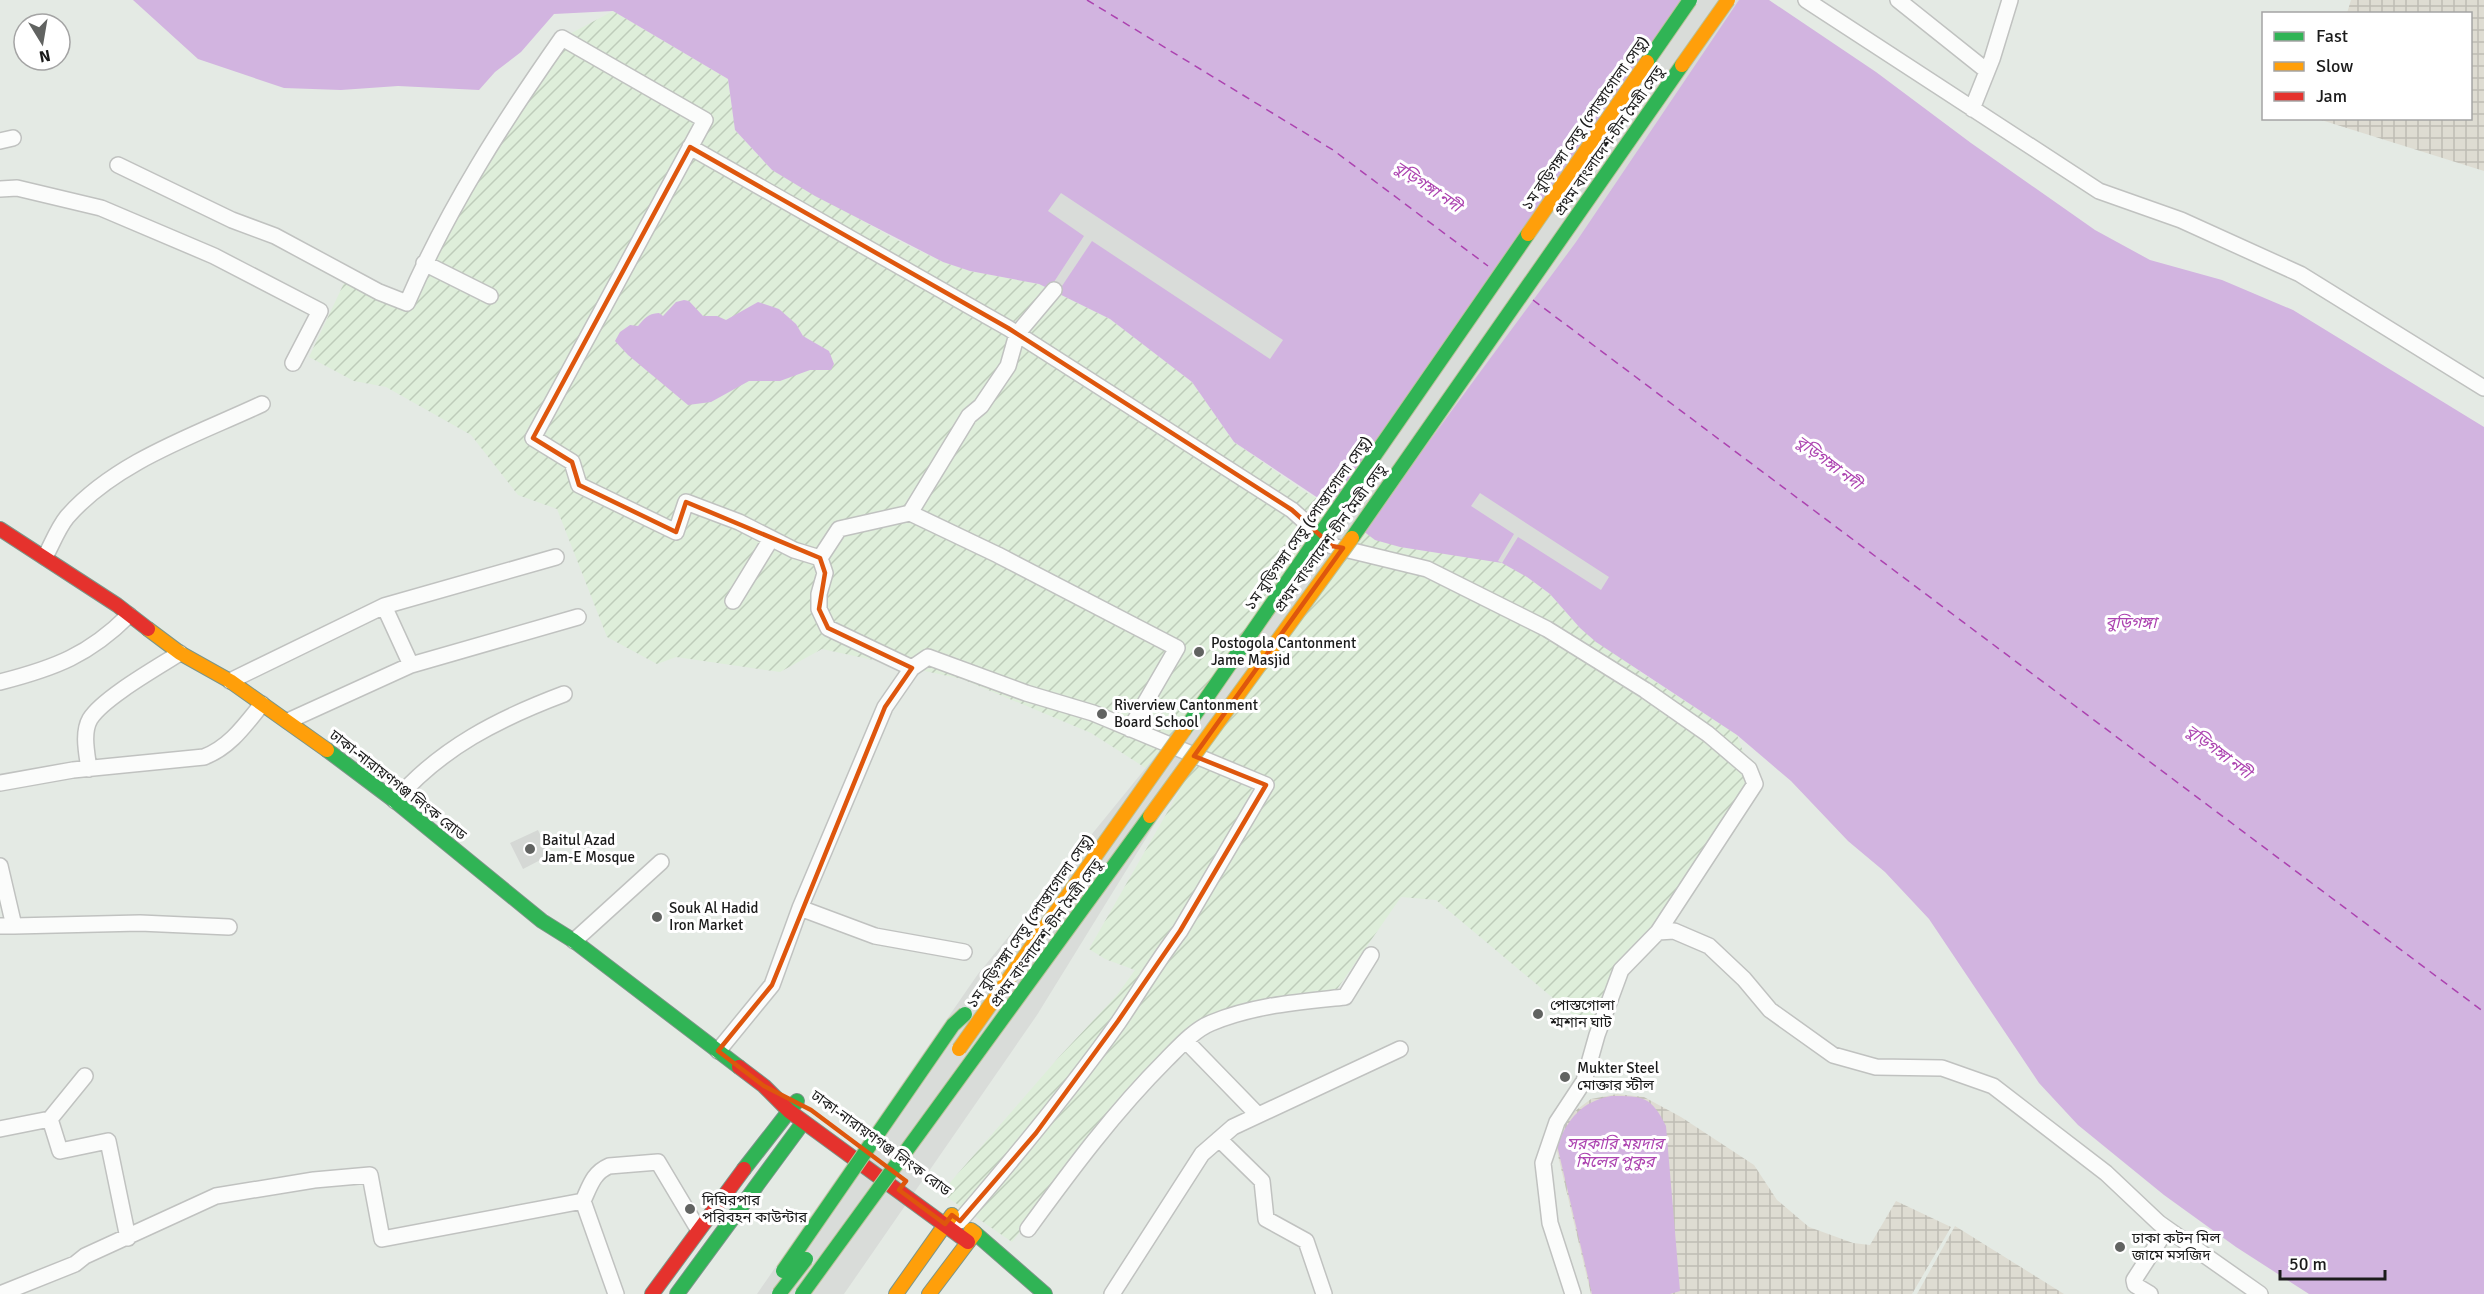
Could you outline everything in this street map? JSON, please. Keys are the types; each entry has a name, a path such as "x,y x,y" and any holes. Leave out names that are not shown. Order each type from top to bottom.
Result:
{"main road":[{"name":"১ম বুড়িগঙ্গা সেতু (পোস্তাগোলা সেতু)","path":"950,1062 1690,0"},
{"name":"প্রথম বাংলাদেশ-চীন মৈত্রী সেতু","path":"802,1294 1362,522 1728,0"},
{"name":"ঢাকা-নারায়ণগঞ্জ লিংক রোড","path":"0,529 45,557 180,653 230,681 288,721 395,801 543,921 574,941 764,1086 808,1115 818,1129 1006,1259 1045,1294"},
{"path":"767,1294 953,1025 1018,966"},
{"path":"999,1048 1034,977"},
{"path":"652,1294 698,1228 793,1106"},
{"path":"677,1294 808,1115"},
{"path":"861,1185 881,1157"},
{"path":"892,1200 906,1181"},
{"path":"779,1294 847,1203"},
{"path":"896,1294 952,1223"},
{"path":"906,1294 952,1223"},
{"path":"929,1294 972,1237"},
{"path":"694,1294 722,1257"}],"street":[{"path":"1806,0 2099,191 2181,220 2300,274 2484,388"},
{"path":"1898,0 1987,71"},
{"path":"1972,109 2010,0"},
{"path":"118,165 232,220 275,236 379,292 407,303 424,263 495,134 562,38 705,120 533,438 572,462 579,485 676,532 686,502 739,522 771,539 820,558"},
{"path":"690,147 1017,333 1292,510 1332,546 1427,569 1547,629 1654,696 1708,734 1749,769 1755,784 1658,932 1621,970 1597,1035 1584,1081 1557,1122 1543,1163 1550,1223 1573,1294"},
{"path":"0,189 17,188 101,208 214,256 320,311 293,363"},
{"path":"424,263 490,296"},
{"path":"910,513 969,416 981,406 1008,366 1017,333 1054,290"},
{"path":"45,557 66,519 86,498 111,479 141,461 262,404"},
{"path":"820,558 839,529 910,513 998,555 1177,648 1130,729"},
{"path":"733,601 771,539"},
{"path":"230,681 384,606 556,557"},
{"path":"820,558 825,573 819,594 819,609 828,628 912,668"},
{"path":"384,606 411,665"},
{"path":"0,682 48,669 58,664 104,640 129,615"},
{"path":"288,721 411,665 578,617"},
{"path":"89,769 85,741 90,719 115,696 180,653"},
{"path":"718,1051 772,985 800,908 885,706 912,668 928,657 1026,693 1094,713 1266,785 1180,931 1164,950 1118,1022 1036,1133 952,1223"},
{"path":"395,801 415,778 464,741 520,710 564,694"},
{"path":"0,783 89,769 204,757 219,751 242,729 262,704"},
{"path":"574,941 661,862"},
{"path":"0,866 7,926 140,923 229,927"},
{"path":"800,908 875,936 964,952"},
{"path":"1658,932 1674,931 1708,946 1744,979 1770,1010 1833,1054 1876,1067 1942,1068 1993,1086 2097,1166 2167,1229 2260,1294"},
{"path":"1028,1229 1096,1137 1142,1084 1185,1041 1209,1024 1243,1012 1277,1004 1345,997 1371,955"},
{"path":"1185,1041 1257,1114"},
{"path":"1112,1294 1202,1154 1233,1127 1400,1049"},
{"path":"0,1129 51,1119 85,1076"},
{"path":"51,1119 60,1151 108,1141 128,1238"},
{"path":"1219,1139 1262,1181 1266,1219 1306,1241 1324,1294"},
{"path":"616,1294 583,1201 594,1174 609,1166 658,1162 698,1228"},
{"path":"0,1294 32,1288 160,1219 216,1196 315,1180 370,1175 382,1239 583,1201"},
{"path":"2150,1294 2132,1289 2134,1280 2167,1229"}],"highlighted area":[{"path":"690,147 1008,328 1292,510 1332,546 1343,548 1194,756 1266,785 1180,931 1118,1021 1036,1133 960,1221 952,1215 945,1224 899,1190 906,1181 811,1110 764,1086 718,1051 772,985 885,707 912,668 828,628 819,609 825,573 820,558 686,502 676,532 579,485 572,462 533,438"}],"shaded area":[{"path":"2351,0 2484,0 2484,171 2321,120 2472,120 2472,12 2347,12"},
{"path":"613,11 728,79 735,130 772,170 895,239 943,262 970,271 1039,284 1110,319 1192,382 1234,442 1304,491 1400,547 1498,561 1514,534 1527,577 1550,594 1580,628 1639,671 1737,735 1755,784 1621,970 1597,1035 1436,900 1401,897 1333,995 1236,1011 1145,1073 1012,1242 941,1193 1059,1057 1117,995 1135,970 1105,959 1089,949 1180,790 1091,733 962,679 822,649 780,672 676,657 657,664 607,637 557,509 518,495 471,435 386,387 354,381 309,357 345,281 407,303 424,263 562,38"},
{"name":"Baitul Azad Jam-E Mosque","path":"538,830 550,855 523,869 510,843"},
{"path":"1617,1094 1644,1097 1681,1117 1754,1165 1777,1200 1809,1227 1853,1243 1870,1245 1896,1201 1951,1227 1912,1294 1591,1294 1556,1147 1567,1117 1591,1099"},
{"path":"1955,1226 2064,1294 1917,1294"}],"water":[{"name":"বুড়িগঙ্গা","path":"133,0 1769,0 1876,72 1971,143 2095,230 2150,260 2222,280 2293,310 2484,427 2484,1294 2309,1294 2236,1247 2164,1195 2078,1125 2039,1083 1929,919 1885,872 1848,841 1791,781 1737,735 1596,642 1580,628 1550,594 1527,577 1502,563 1400,547 1375,540 1330,506 1234,442 1192,382 1110,319 1039,284 970,271 943,262 815,196 772,170 735,130 728,79 613,11 554,14 521,52 495,72 479,90 398,86 341,90 284,88 198,59"},
{"path":"689,301 703,316 717,316 726,320 758,302 779,309 796,324 803,336 829,351 834,364 831,370 810,370 780,381 749,381 711,402 688,405 628,355 615,341 620,332 630,325 638,326 652,314 659,313 663,316 676,302"},
{"name":"সরকারি ময়দার মিলের পুকুর","path":"1611,1096 1631,1096 1645,1100 1656,1109 1666,1126 1680,1291 1670,1294 1592,1294 1557,1145 1571,1119 1577,1113 1592,1102"}],"pier":[{"path":"1695,0 1739,0 1576,242 1195,759 1037,1015 844,1294 757,1294 978,974 1228,667"},
{"path":"1061,193 1283,340 1270,359 1092,241 1058,292 1050,288 1084,236 1048,211"},
{"path":"1480,493 1609,577 1601,590 1518,537 1502,563 1498,561 1514,534 1471,506"}],"ferry route":[{"path":"1087,0 1333,150 1488,266"},
{"path":"1533,300 2484,1012"}],"traffic: fast":[{"path":"1647,62 1690,0"},
{"path":"1352,538 1682,65"},
{"path":"1185,729 1528,234"},
{"path":"327,750 395,801 542,921 574,941 739,1067"},
{"path":"802,1294 1150,816"},
{"path":"783,1271 953,1025 965,1014"},
{"path":"744,1169 797,1101"},
{"path":"677,1294 799,1128"},
{"path":"975,1233 1045,1294"},
{"path":"779,1294 806,1259"}],"traffic: slow":[{"path":"1682,65 1728,0"},
{"path":"1528,234 1647,62"},
{"path":"1150,816 1352,538"},
{"path":"148,629 180,653 230,681 327,750"},
{"path":"959,1049 1185,729"},
{"path":"896,1294 952,1215"},
{"path":"929,1294 975,1233 971,1230"}],"traffic: jam":[{"path":"0,529 117,605 148,629"},
{"path":"739,1067 764,1086 789,1111 968,1242"},
{"path":"652,1294 744,1169"}],"place":[{"name":"Postogola Cantonment Jame Masjid","path":"1199,652"},
{"name":"Riverview Cantonment Board School","path":"1102,714"},
{"name":"Baitul Azad Jam-E Mosque","path":"530,849"},
{"name":"Souk Al Hadid Iron Market","path":"657,917"},
{"name":"পোস্তগোলা শ্মশান ঘাট","path":"1538,1014"},
{"name":"Mukter Steel মোক্তার স্টীল","path":"1565,1077"},
{"name":"দিঘিরপার পরিবহন কাউন্টার","path":"690,1209"},
{"name":"ঢাকা কটন মিল জামে মসজিদ","path":"2120,1247"}],"water label":[{"name":"বুড়িগঙ্গা নদী","path":"1428,186"},
{"name":"বুড়িগঙ্গা নদী","path":"1829,462"},
{"name":"বুড়িগঙ্গা নদী","path":"2219,751"}]}
